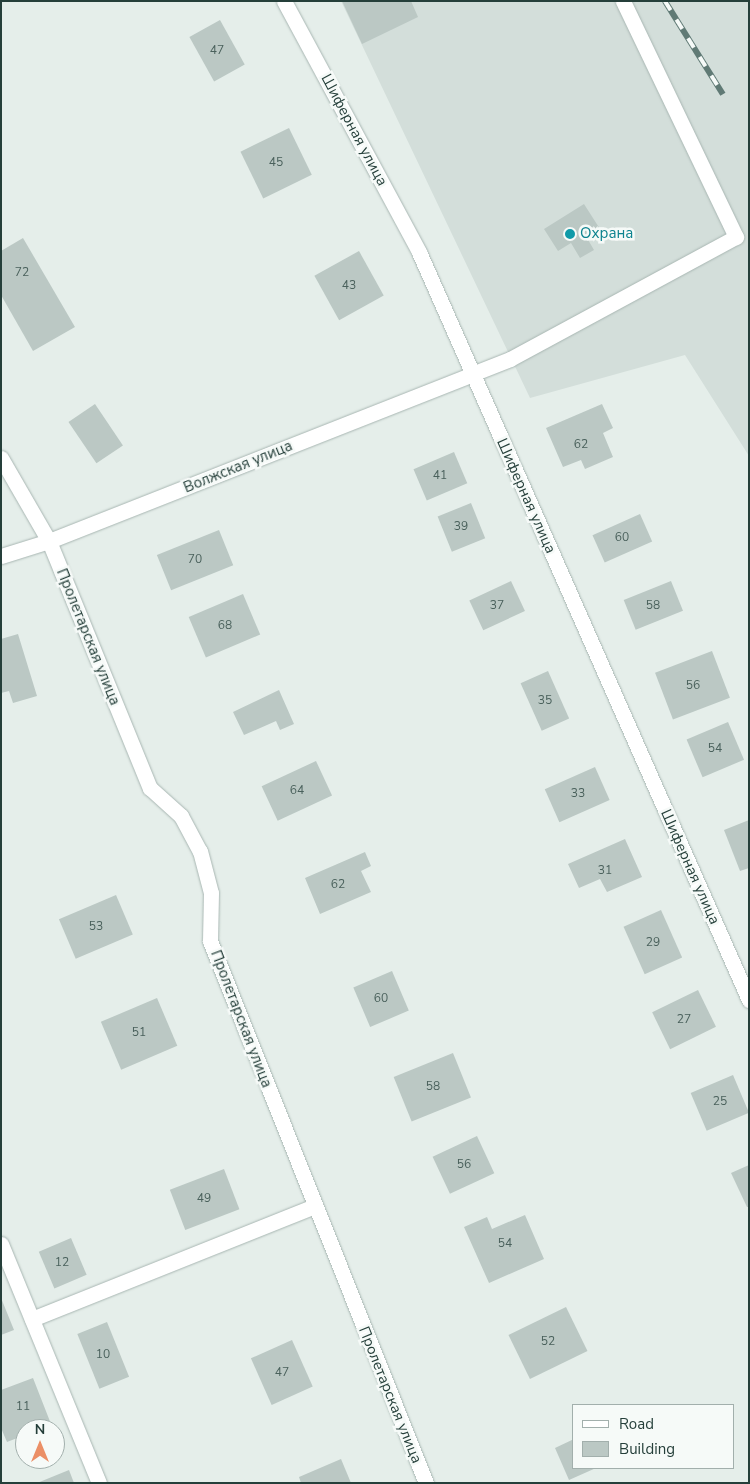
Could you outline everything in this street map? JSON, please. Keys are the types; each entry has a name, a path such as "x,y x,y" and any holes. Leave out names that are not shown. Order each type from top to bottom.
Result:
{"street":[{"name":"Шиферная улица","path":"284,1 419,252 749,1000"},
{"name":"Волжская улица","path":"1,556 49,542 510,359 736,237 623,1"},
{"name":"Пролетарская улица","path":"1,458 49,542 150,788 181,816 200,851 211,893 210,941 426,1483"},
{"path":"32,1319 315,1206"},
{"path":"1,1244 100,1483"}],"shaded area":[{"path":"341,1 749,1 749,456 685,355 530,398"}],"building":[{"path":"342,1 411,1 418,17 362,44"},
{"path":"220,20 245,65 214,82 189,37"},
{"path":"289,128 312,175 263,198 240,152"},
{"name":"Охрана","path":"584,204 600,229 587,238 594,250 580,258 571,243 558,251 544,229"},
{"path":"23,238 75,327 33,351 1,295 1,251"},
{"path":"359,251 384,296 339,320 314,276"},
{"path":"95,404 123,445 96,463 68,422"},
{"path":"602,404 613,428 603,433 613,457 585,469 581,460 563,467 546,428"},
{"path":"454,452 467,483 427,500 413,469"},
{"path":"471,503 485,538 452,552 438,516"},
{"path":"640,514 652,541 605,563 592,535"},
{"path":"219,530 233,565 171,590 157,555"},
{"path":"511,581 525,611 483,630 469,600"},
{"path":"671,581 683,611 636,630 624,600"},
{"path":"243,594 260,635 206,658 189,617"},
{"path":"18,634 37,696 13,703 9,691 1,693 1,639"},
{"path":"712,651 730,698 673,720 655,673"},
{"path":"548,671 569,719 542,731 521,683"},
{"path":"279,690 294,724 280,730 276,721 244,735 233,712"},
{"path":"728,722 744,760 703,777 687,740"},
{"path":"316,761 332,795 278,821 262,786"},
{"path":"595,767 610,800 559,822 545,789"},
{"path":"749,820 749,868 740,871 724,830"},
{"path":"625,839 642,877 607,892 600,879 579,888 568,864"},
{"path":"365,852 371,866 361,871 371,892 320,914 305,878"},
{"path":"116,895 133,935 76,959 59,919"},
{"path":"661,910 682,958 645,974 624,927"},
{"path":"392,971 409,1011 370,1027 353,987"},
{"path":"698,990 716,1027 670,1049 652,1012"},
{"path":"157,998 177,1046 121,1070 101,1022"},
{"path":"453,1053 471,1098 412,1121 394,1077"},
{"path":"733,1075 749,1113 707,1131 691,1093"},
{"path":"477,1136 494,1173 450,1194 433,1157"},
{"path":"749,1165 749,1207 747,1207 731,1173"},
{"path":"224,1169 239,1209 185,1230 170,1190"},
{"path":"525,1215 544,1259 489,1283 464,1227 487,1217 492,1229"},
{"path":"71,1238 87,1275 54,1288 39,1252"},
{"path":"1,1298 14,1330 1,1335"},
{"path":"566,1307 587,1351 530,1379 508,1335"},
{"path":"107,1322 129,1377 99,1389 77,1334"},
{"path":"292,1340 313,1387 272,1405 251,1358"},
{"path":"33,1378 49,1419 15,1419 15,1439 7,1442 1,1428 1,1390"},
{"path":"572,1440 572,1469 594,1469 569,1480 555,1448"},
{"path":"341,1459 351,1483 301,1483 299,1477"},
{"path":"69,1470 74,1483 37,1483"}],"railway":[{"path":"665,1 723,94"}],"place":[{"name":"Охрана","path":"570,234"}]}
